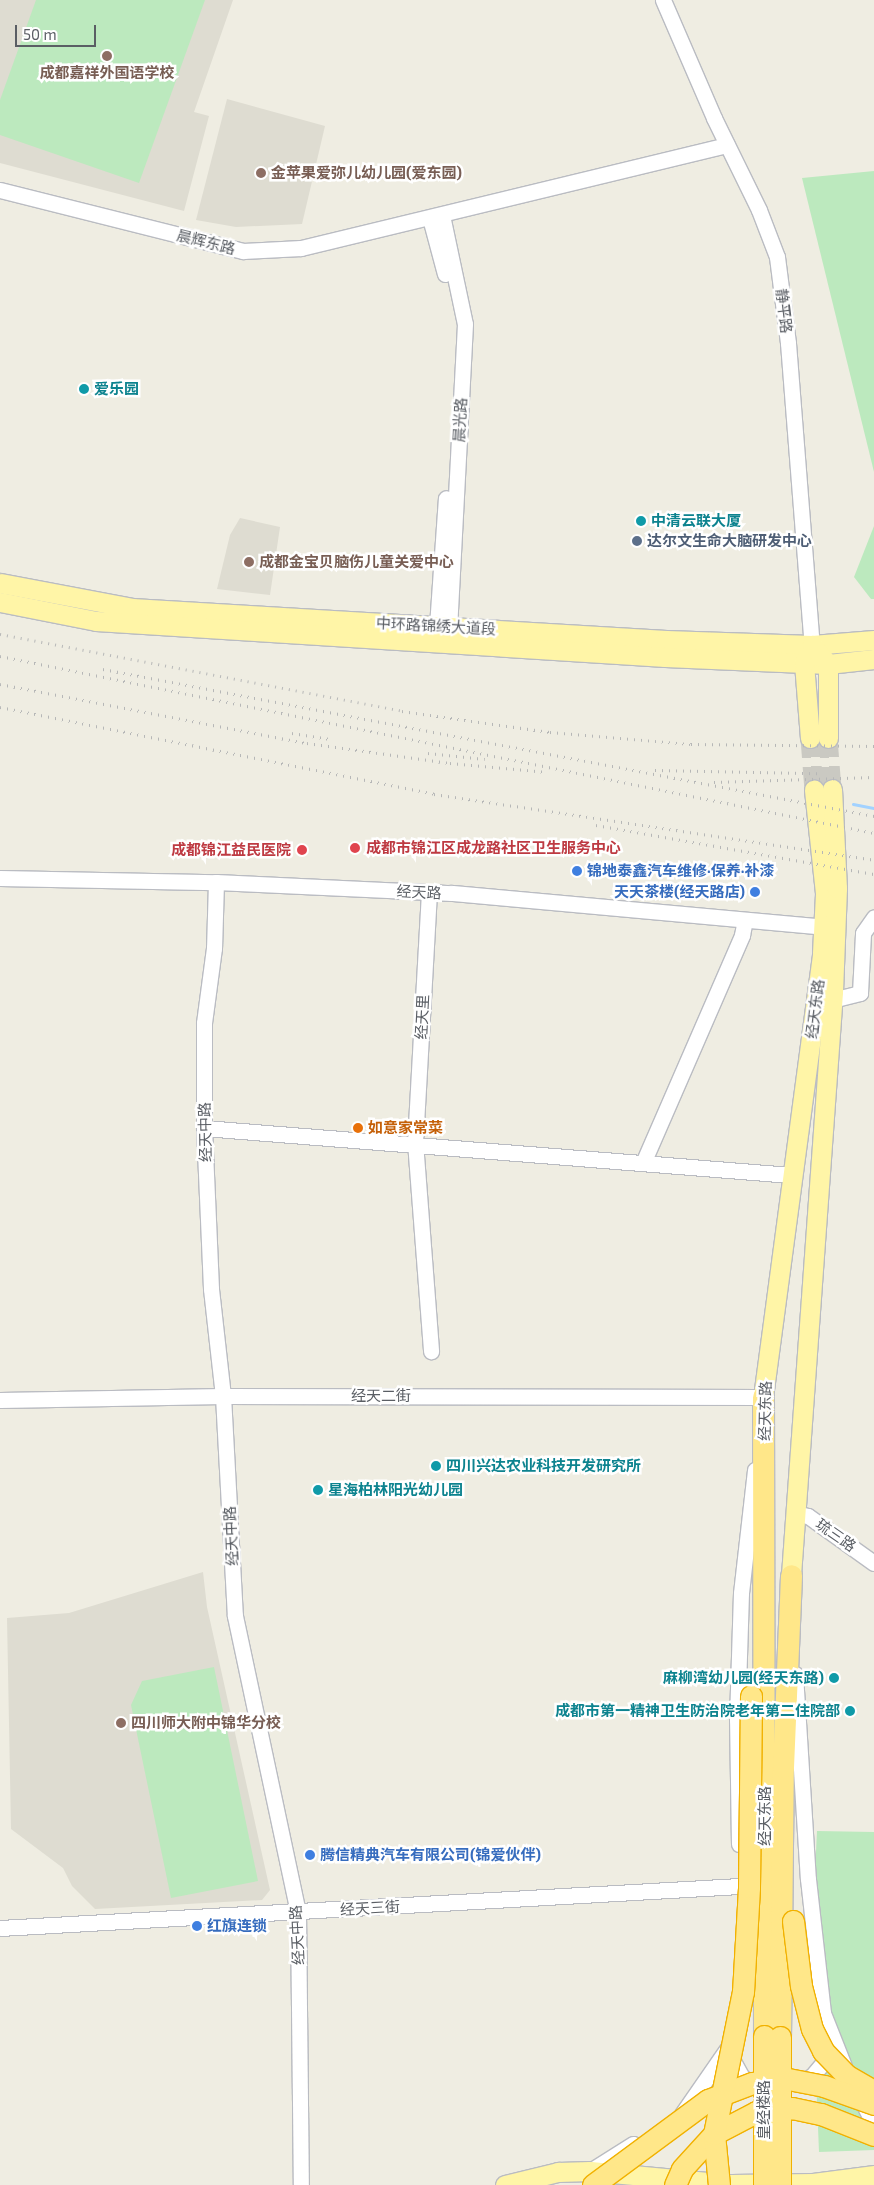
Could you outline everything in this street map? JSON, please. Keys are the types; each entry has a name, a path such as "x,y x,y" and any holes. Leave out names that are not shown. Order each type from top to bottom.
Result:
{"highway":[{"name":"经天东路","path":"763,1397 762,1498 772,2036"},
{"path":"719,2185 714,2134 743,1992 748,1887 753,1596 762,1498"},
{"name":"经天东路","path":"772,2036 791,1575"},
{"path":"783,1767 793,1921 801,1986 812,2029 823,2051 846,2075 874,2091"},
{"name":"皇经楼路","path":"764,2185 772,2036"},
{"name":"皇经楼路","path":"772,2036 780,2185"},
{"path":"591,2178 708,2100 752,2083 783,2078 874,2104"},
{"path":"853,2097 874,2112"},
{"path":"675,2185 682,2169 714,2134 756,2112 792,2108 821,2114 874,2135"}],"main road":[{"name":"中环路锦绣大道段","path":"0,583 132,608 443,627 812,645 874,640"},
{"name":"中环路锦绣大道段","path":"0,602 96,621 665,657 828,664 874,659"},
{"path":"812,645 828,664 819,738 804,663 812,645"},
{"name":"经天东路","path":"791,1575 832,1000 823,790"},
{"name":"经天东路","path":"763,1397 792,1175 830,928"},
{"path":"505,2185 558,2172 591,2178 731,2184 813,2183 874,2175"}],"street":[{"name":"静平路","path":"663,0 727,145 759,210 777,257 788,343 812,645"},
{"name":"晨辉东路","path":"0,190 243,251 301,248 727,145"},
{"name":"晨光路","path":"436,216 465,324 443,627"},
{"name":"经天路","path":"0,878 216,882 429,892 830,928"},
{"name":"经天中路","path":"216,882 214,948 204,1023 204,1128 212,1289 223,1396 234,1616 298,1912 301,2185"},
{"name":"经天里","path":"429,892 415,1142 432,1351"},
{"path":"832,1000 860,993 864,934 874,917"},
{"path":"644,1163 742,935 745,920"},
{"path":"204,1128 415,1142 792,1175"},
{"name":"经天二街","path":"0,1400 223,1396 763,1397"},
{"path":"591,2178 680,2116 727,2051 743,2018 737,1720 741,1593 763,1397"},
{"name":"琉三路","path":"796,1513 808,1516 874,1563"},
{"path":"791,1575 808,1879 823,2013 835,2048 874,2125"},
{"name":"经天三街","path":"0,1928 740,1886"},
{"path":"727,2051 742,2077 760,2088 791,2087 812,2076 835,2048"}],"shaded area":[{"name":"成都嘉祥外国语学校","path":"0,0 233,0 194,112 209,116 184,211 0,163"},
{"name":"金苹果爱弥儿幼儿园(爱东园)","path":"227,99 325,126 302,224 236,227 196,220"},
{"name":"成都金宝贝脑伤儿童关爱中心","path":"240,518 280,527 270,595 217,589 230,535"},
{"name":"四川师大附中锦华分校","path":"203,1572 207,1607 270,1890 262,1900 95,1909 72,1886 63,1868 11,1829 7,1618 69,1613"}],"green space":[{"name":"成都嘉祥外国语学校","path":"36,0 205,0 139,183 0,135 0,100"},
{"path":"874,171 874,472 802,178"},
{"path":"874,526 874,599 871,599 854,577"},
{"path":"214,1667 258,1881 171,1898 131,1705 142,1681"},
{"path":"817,1831 874,1832 874,2150 819,2152 811,1955"}],"waterway":[{"path":"853,804 874,808"}],"tunnel":[{"path":"810,738 814,790"},
{"path":"828,738 832,789"}],"railway":[{"path":"0,634 402,711 550,732 691,744 874,746"},
{"path":"0,656 874,833"},
{"path":"103,669 874,816"},
{"path":"0,684 307,743 450,763 547,772"},
{"path":"0,707 434,794 874,860"},
{"path":"292,733 329,739"},
{"path":"428,753 485,759"},
{"path":"655,770 818,773"},
{"path":"714,782 874,777"},
{"path":"596,825 874,874"}],"place":[{"name":"成都嘉祥外国语学校","path":"107,56"},
{"name":"金苹果爱弥儿幼儿园(爱东园)","path":"261,173"},
{"name":"爱乐园","path":"84,389"},
{"name":"中清云联大厦","path":"641,521"},
{"name":"达尔文生命大脑研发中心","path":"637,541"},
{"name":"成都金宝贝脑伤儿童关爱中心","path":"249,562"},
{"name":"成都市锦江区成龙路社区卫生服务中心","path":"355,848"},
{"name":"成都锦江益民医院","path":"302,850"},
{"name":"锦地泰鑫汽车维修·保养·补漆","path":"577,871"},
{"name":"天天茶楼(经天路店)","path":"755,892"},
{"name":"如意家常菜","path":"358,1128"},
{"name":"四川兴达农业科技开发研究所","path":"436,1466"},
{"name":"星海柏林阳光幼儿园","path":"318,1490"},
{"name":"麻柳湾幼儿园(经天东路)","path":"834,1678"},
{"name":"成都市第一精神卫生防治院老年第二住院部","path":"850,1711"},
{"name":"四川师大附中锦华分校","path":"121,1723"},
{"name":"腾信精典汽车有限公司(锦爱伙伴)","path":"310,1855"},
{"name":"红旗连锁","path":"197,1926"}]}
